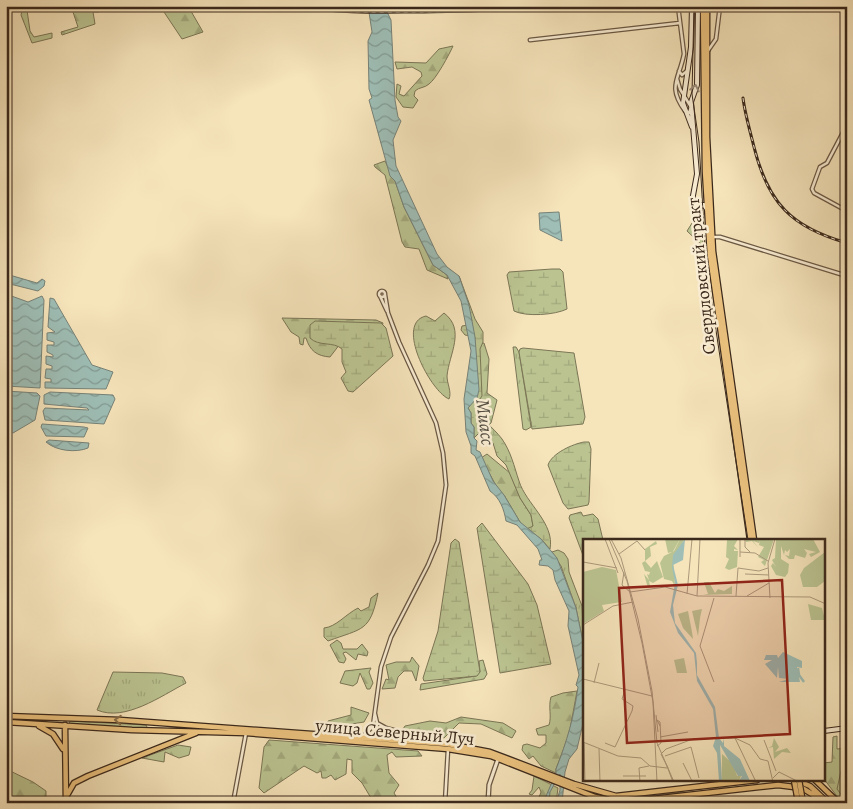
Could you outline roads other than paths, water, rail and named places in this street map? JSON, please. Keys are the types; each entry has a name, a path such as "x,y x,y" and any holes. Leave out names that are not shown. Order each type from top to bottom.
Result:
{"main road":[{"path":"692,6 688,70 683,94 685,111 695,136"},
{"path":"698,6 697,85 692,107 697,174 693,203 705,207"},
{"name":"Свердловский тракт","path":"703,6 705,207 710,237"},
{"name":"Свердловский тракт","path":"707,6 707,137 710,264 752,539"},
{"name":"улица Северный Луч","path":"6,716 342,736 448,746 490,752 573,786 616,796 670,794 772,785 802,788 823,803"},
{"path":"14,722 11,720 15,716"},
{"path":"64,718 66,800"},
{"name":"улица Северный Луч","path":"6,722 246,733 448,746 498,759 545,775"},
{"path":"148,723 151,728 148,730"},
{"path":"34,724 45,728 56,736 64,755"},
{"path":"826,731 847,728"},
{"path":"66,800 74,783 202,731"},
{"name":"улица Северный Луч","path":"696,791 746,782"},
{"path":"795,782 803,803"},
{"path":"799,782 810,786 828,803"},
{"path":"798,803 799,782"},
{"path":"817,782 840,803"}],"street":[{"path":"676,79 692,107 689,113 685,111 675,95 676,79 684,54 678,6"},
{"path":"707,52 716,39 720,6"},
{"path":"530,40 680,23"},
{"path":"679,71 682,75 688,70"},
{"path":"675,95 678,90 683,94"},
{"path":"847,125 827,163 820,167 812,189 814,194 847,211"},
{"path":"710,237 720,237 847,276"},
{"path":"342,736 367,732 373,726 381,667 391,637 428,565 438,541 446,486 443,453 436,423 380,296 382,291 385,295 388,312"},
{"path":"375,714 378,723 386,728 448,746 445,803"},
{"path":"233,803 246,733"},
{"path":"488,803 489,785 498,759"}],"water":[{"name":"Миасс","path":"368,6 384,6 391,20 395,100 398,117 401,121 393,140 396,166 437,254 447,267 459,276 469,305 475,337 479,390 477,398 468,408 471,413 471,423 474,427 474,438 477,441 476,450 480,452 493,481 520,522 541,539 557,558 576,608 583,642 583,723 577,749 569,759 565,772 562,803 556,803 560,790 560,774 550,792 549,803 543,803 556,773 567,739 578,687 576,685 579,675 568,626 569,611 555,580 553,570 548,566 539,565 540,560 542,560 538,549 517,525 506,521 501,504 490,491 475,456 471,453 471,446 466,432 464,399 471,351 461,301 447,275 433,265 404,207 395,181 390,176 369,100 372,98 369,89 368,41 372,32"},
{"path":"559,212 562,241 540,230 539,213"},
{"path":"6,274 37,283 42,279 45,281 44,286 38,291 6,283"},
{"path":"6,294 28,302 42,296 44,300 40,388 6,386"},
{"path":"50,298 54,299 92,365 113,372 106,389 45,388 45,382 51,382 51,379 45,378 46,369 52,369 52,366 46,364 46,356 53,357 53,355 47,352 47,345 54,345 54,342 47,340 47,333 55,332 48,327"},
{"path":"6,391 37,393 40,396 35,420 13,433 6,430"},
{"path":"50,392 113,395 115,399 104,424 45,420 43,411 45,408 89,410 87,408 44,404 44,395"},
{"path":"42,424 88,428 84,437 46,436 41,427"},
{"path":"49,440 89,443 88,448 83,450 66,450 50,445 46,442"}],"tram line":[{"path":"694,6 692,94 699,142 706,265 748,539"},
{"path":"791,782 796,803"}],"railway":[{"path":"300,6 315,9 378,12 476,11 528,6"},
{"path":"743,98 760,167 775,198 785,210 811,229 847,243"}]}
